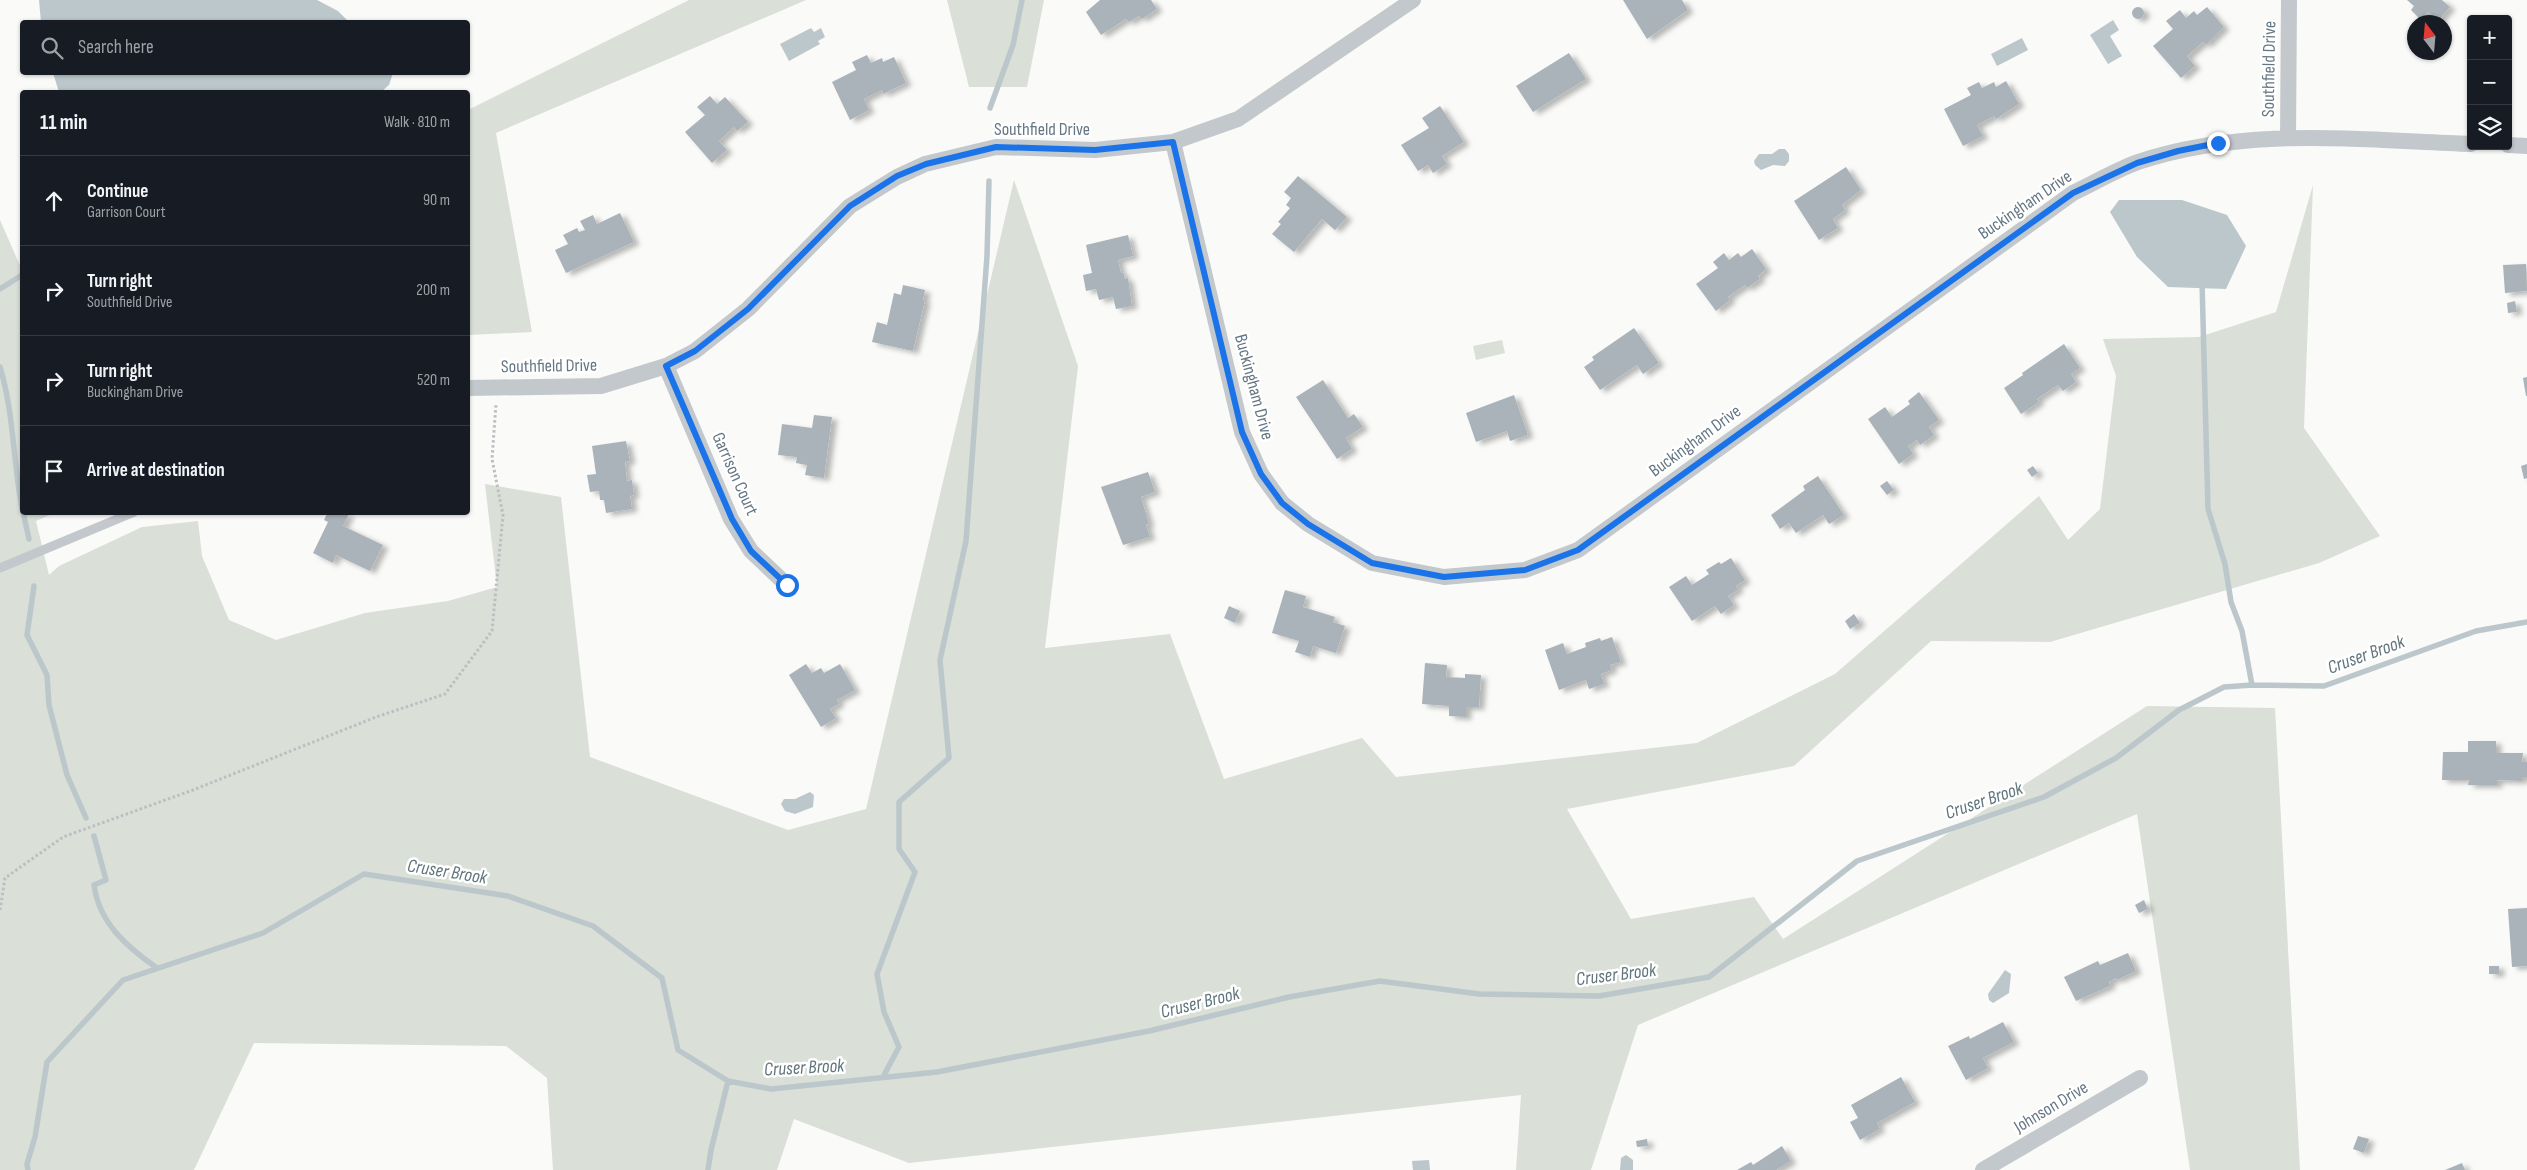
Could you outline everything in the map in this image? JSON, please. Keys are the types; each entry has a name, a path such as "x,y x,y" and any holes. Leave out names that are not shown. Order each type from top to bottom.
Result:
{"street":[{"name":"Southfield Drive","path":"470,388 600,386 666,366 695,351 748,309 850,206 897,176 918,167 996,147 1095,150 1173,142 1238,119 1413,0"},
{"name":"Southfield Drive","path":"2288,138 2289,0"},
{"name":"Buckingham Drive","path":"1173,142 1242,432 1261,474 1282,503 1308,524 1372,563 1444,577 1525,570 1578,550 2073,193 2137,163 2178,151 2218,143 2288,138 2467,144"},
{"path":"2512,145 2527,146"},
{"name":"Garrison Court","path":"666,366 732,519 751,551 787,585"},
{"name":"Johnson Drive","path":"1983,1170 2140,1078"}],"lane":[{"path":"0,568 127,515"}],"path":[{"path":"0,910 5,878 63,837 194,790 376,717 445,694 492,631 503,515 492,459 496,404"}],"shaded area":[{"path":"39,0 317,0 338,11 347,20 41,20"},
{"path":"689,0 806,0 496,133 532,332 470,335 470,109"},
{"path":"947,0 1044,0 1027,87 969,87"},
{"path":"2113,20 2119,30 2110,36 2122,56 2108,64 2090,35"},
{"path":"811,28 814,32 821,28 825,37 818,41 820,44 789,61 780,44"},
{"path":"2022,38 2028,50 1997,66 1991,54"},
{"path":"54,75 392,75 389,85 383,90 58,90"},
{"path":"1779,149 1785,149 1789,154 1789,161 1785,166 1773,165 1761,170 1755,165 1754,161 1759,154 1772,154"},
{"path":"1014,180 1078,366 1045,648 1170,634 1224,779 1362,738 1396,777 1697,743 1835,674 2039,496 2068,540 2100,509 2116,376 2103,339 2199,337 2276,312 2313,185 2304,428 2380,536 2319,563 2050,642 1931,641 1794,766 1567,809 1631,919 1754,897 1783,939 2147,706 2275,708 2300,1170 2190,1170 2137,814 1638,1025 1591,1170 1516,1170 1521,1095 909,1163 794,1119 777,1170 553,1170 547,1078 506,1046 254,1043 194,1170 0,1170 0,220 20,265 20,515 50,515 36,521 49,575 59,566 142,527 198,521 202,556 229,620 276,640 365,613 448,601 497,587 485,484 561,497 590,757 788,830 866,809"},
{"path":"2119,200 2182,200 2227,215 2246,246 2226,289 2168,287 2137,257 2110,212"},
{"path":"1502,340 1505,353 1476,360 1473,346"},
{"path":"810,792 814,795 813,807 795,814 785,811 781,804 784,799 795,799"},
{"path":"2005,970 2011,974 2009,993 1993,1003 1989,1000 1988,994"},
{"path":"1626,1155 1633,1160 1633,1170 1620,1170 1621,1158"},
{"path":"1429,1160 1430,1170 1413,1170 1412,1161"}],"building":[{"path":"1100,0 1151,0 1157,9 1142,19 1139,16 1129,22 1126,19 1101,35 1086,12"},
{"path":"1623,0 1682,0 1688,10 1647,39"},
{"path":"2407,0 2442,0 2450,7 2443,15 2431,15 2428,12 2425,15 2416,15 2411,10 2414,6"},
{"path":"2136,7 2140,7 2144,13 2140,19 2136,19 2132,15 2132,11"},
{"path":"2207,7 2224,27 2206,45 2203,42 2187,56 2195,66 2181,78 2153,46 2173,29 2166,21 2180,10 2186,18 2194,11 2197,15"},
{"path":"1569,53 1586,79 1533,112 1516,86"},
{"path":"867,55 871,63 882,58 883,62 894,57 906,83 883,94 882,90 864,99 869,110 850,120 832,82 856,70 852,62"},
{"path":"2006,81 2019,104 1996,119 1994,116 1977,125 1983,136 1963,146 1944,109 1971,95 1967,88 1979,82 1982,88 1994,82 1996,87"},
{"path":"710,96 717,104 725,97 748,122 737,131 734,127 719,141 727,150 712,163 685,132 705,115 697,107"},
{"path":"1440,106 1464,142 1442,156 1447,164 1433,173 1428,165 1418,171 1401,145 1429,128 1422,118"},
{"path":"1846,167 1861,190 1842,205 1845,210 1833,219 1838,228 1819,240 1794,201"},
{"path":"1298,176 1347,217 1335,230 1322,219 1294,252 1272,234 1281,224 1278,222 1290,208 1286,205 1291,198 1284,192"},
{"path":"620,213 634,242 566,273 555,250 568,244 563,235 577,228 579,232 585,230 580,221 593,215 597,224"},
{"path":"1128,235 1133,256 1118,260 1121,273 1123,272 1125,279 1128,278 1132,306 1116,309 1113,297 1099,300 1096,289 1086,291 1083,275 1092,273 1086,245"},
{"path":"1752,249 1766,269 1758,276 1760,279 1747,288 1745,285 1728,297 1730,300 1716,311 1696,284 1718,268 1713,262 1724,253 1729,260 1738,253 1741,257"},
{"path":"2526,264 2527,291 2505,293 2503,265"},
{"path":"903,285 925,290 923,300 925,300 913,351 872,342 877,322 887,325 894,293 901,295"},
{"path":"2515,301 2517,312 2508,313 2507,303"},
{"path":"1634,328 1659,363 1643,374 1637,365 1600,390 1584,367 1594,360 1592,357"},
{"path":"2064,344 2080,368 2071,374 2076,382 2063,391 2058,385 2037,399 2039,402 2021,414 2004,388"},
{"path":"2527,377 2527,396 2526,396 2523,378"},
{"path":"1323,380 1348,418 1354,414 1363,427 1346,438 1352,449 1337,459 1296,397"},
{"path":"1919,392 1939,420 1929,427 1934,435 1920,445 1917,440 1908,446 1913,454 1899,464 1868,419 1885,407 1892,417 1910,404 1908,401"},
{"path":"1514,395 1528,435 1510,441 1507,431 1476,442 1466,413"},
{"path":"814,415 832,417 824,478 805,475 807,465 796,463 797,457 778,455 782,424 812,428"},
{"path":"626,441 630,461 625,462 627,481 632,480 634,495 630,496 632,509 606,513 604,500 600,500 599,491 590,492 587,475 596,474 592,446"},
{"path":"2527,464 2527,478 2524,479 2521,466"},
{"path":"2033,466 2038,473 2032,477 2027,470"},
{"path":"1148,472 1155,492 1141,497 1149,524 1146,525 1150,537 1123,545 1101,487"},
{"path":"1818,476 1844,515 1829,524 1823,515 1796,533 1789,523 1780,529 1771,515 1805,490 1803,486"},
{"path":"1887,481 1894,490 1887,495 1880,486"},
{"path":"326,515 348,515 343,526 383,545 370,571 336,555 333,563 313,553 328,522 324,520"},
{"path":"1731,558 1745,580 1736,586 1738,590 1728,596 1734,605 1721,614 1715,606 1692,621 1669,587 1686,576 1692,585 1709,574 1706,570 1719,562 1721,564"},
{"path":"1285,590 1306,596 1303,607 1335,617 1333,622 1345,626 1336,653 1313,646 1310,657 1295,652 1299,641 1272,633"},
{"path":"1229,606 1240,611 1235,623 1224,618"},
{"path":"1854,614 1860,623 1850,629 1845,621"},
{"path":"1612,637 1621,662 1610,665 1612,670 1601,674 1604,684 1589,689 1586,680 1559,690 1545,650 1563,643 1567,654 1586,647 1585,643 1600,638 1601,641"},
{"path":"1425,663 1447,665 1446,677 1465,678 1465,674 1481,675 1479,707 1466,707 1466,717 1449,716 1449,706 1422,704"},
{"path":"806,664 812,673 821,668 824,673 840,664 855,690 837,700 839,704 830,709 836,718 821,727 789,675"},
{"path":"2468,741 2496,741 2496,753 2523,753 2522,762 2527,762 2527,777 2522,777 2522,781 2497,780 2497,785 2468,785 2469,780 2442,780 2443,752 2468,752"},
{"path":"2144,900 2148,909 2139,913 2135,905"},
{"path":"2527,908 2527,966 2512,967 2508,909"},
{"path":"2128,953 2136,971 2117,980 2116,978 2109,982 2110,986 2076,1001 2064,977 2098,961 2100,965"},
{"path":"2489,966 2499,966 2499,974 2489,974"},
{"path":"2003,1022 2014,1042 1983,1058 1988,1068 1966,1080 1948,1046 1969,1036 1970,1039"},
{"path":"1901,1077 1915,1102 1877,1123 1880,1129 1860,1140 1850,1122 1858,1118 1851,1105"},
{"path":"2358,1136 2369,1139 2364,1153 2353,1149"},
{"path":"1647,1139 1648,1146 1637,1147 1636,1141"},
{"path":"1782,1146 1791,1161 1776,1170 1737,1170 1751,1162 1753,1165"},
{"path":"2462,1163 2465,1170 2445,1170"}],"waterway":[{"path":"990,108 1013,45 1022,0"},
{"path":"883,1077 899,1047 884,1012 877,974 915,872 899,849 899,802 949,758 940,660 966,541 987,256 989,181"},
{"path":"0,289 20,276"},
{"path":"2202,281 2208,509 2225,564 2231,602 2242,631 2252,685"},
{"path":"0,367 11,420 20,494"},
{"path":"24,515 29,539"},
{"path":"34,586 27,635 47,675 49,705 67,775 86,818"},
{"name":"Cruser Brook","path":"28,1170 27,1164 35,1137 47,1062 123,980 263,933 364,874 508,896 593,926 662,978 678,1050 728,1081 771,1089 937,1072 1149,1031 1289,997 1380,981 1479,994 1599,996 1709,977 1857,861 2044,797 2116,758 2179,710 2224,687 2252,685 2324,686 2476,631 2527,622"},
{"path":"94,836 106,880 94,885 102,911 108,922 125,943 157,968"},
{"path":"708,1170 728,1081"}],"route":[{"path":"787,585 765,567 751,551 732,519 666,366 695,351 748,309 850,206 897,176 926,164 996,147 1095,150 1173,142 1242,432 1261,474 1282,503 1308,524 1372,563 1444,577 1525,570 1578,550 2073,193 2137,163 2178,151 2218,143"}]}
